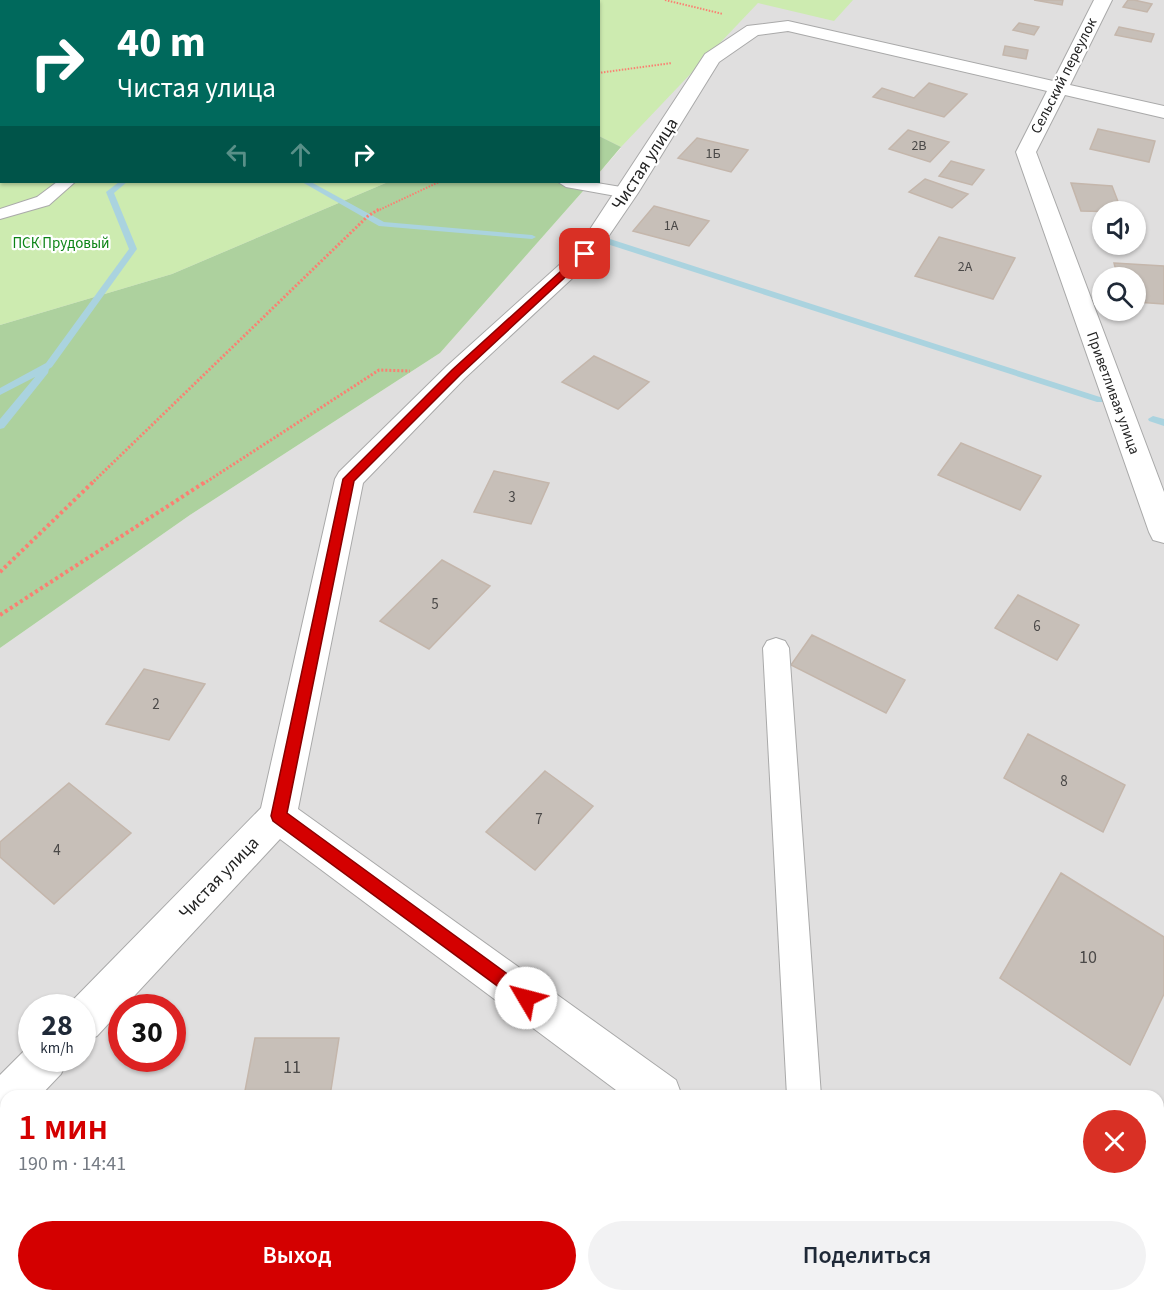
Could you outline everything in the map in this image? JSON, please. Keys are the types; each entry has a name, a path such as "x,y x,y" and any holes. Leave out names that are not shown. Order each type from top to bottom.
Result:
{"street":[{"name":"Сельский переулок","path":"1026,152 1103,0"},
{"path":"712,58 753,30 770,26 788,26 1164,112"},
{"name":"Чистая улица","path":"96,1005 278,816 349,479 456,372 585,254 627,193 712,58"},
{"name":"Приветливая улица","path":"1026,152 1164,532"},
{"path":"278,816 652,1090"},
{"path":"16,1090 33,1072"}],"lane":[{"path":"0,214 44,201 65,183"},
{"path":"572,183 627,193"},
{"path":"776,648 804,1090"}],"path":[{"path":"665,0 770,26"},
{"path":"600,74 712,58"},
{"path":"0,572 368,216 389,203 437,183"},
{"path":"0,615 379,370 456,372"}],"shaded area":[{"path":"600,0 1164,0 1164,1090 0,1090 0,648 190,515 440,353 590,183 600,183 600,172 621,148 600,137"}],"green space":[{"name":"ПСК Прудовый","path":"600,0 853,0 834,21 758,3 621,147 600,136"},
{"path":"600,136 621,147 600,172"},
{"name":"ПСК Прудовый","path":"0,183 386,183 172,274 0,325"},
{"path":"386,183 590,183 440,353 190,515 0,648 0,325 172,274"}],"building":[{"path":"1034,0 1063,0 1062,5"},
{"path":"1128,0 1152,4 1147,12 1123,7"},
{"path":"1019,23 1039,27 1034,35 1013,30"},
{"path":"1119,27 1154,34 1151,42 1115,35"},
{"path":"1005,46 1028,50 1026,59 1003,55"},
{"path":"929,83 967,94 944,117 873,97 882,88 914,98"},
{"path":"1098,129 1155,141 1149,162 1090,149"},
{"path":"908,130 949,142 930,162 889,149"},
{"path":"697,138 748,150 731,172 678,158"},
{"path":"951,161 984,170 972,185 939,176"},
{"path":"925,179 968,194 952,208 909,192"},
{"path":"1071,183 1112,186 1118,201 1092,201 1092,211 1081,211"},
{"path":"654,206 709,221 689,246 633,231"},
{"path":"939,237 1015,258 993,299 915,276"},
{"path":"1114,263 1164,266 1164,304 1146,303 1146,267 1115,267"},
{"path":"594,356 649,382 618,409 562,382"},
{"path":"961,443 1041,476 1020,510 938,475"},
{"path":"494,471 549,483 531,524 474,512"},
{"path":"442,560 490,586 429,649 380,621"},
{"path":"1018,595 1079,625 1057,660 995,628"},
{"path":"812,635 905,680 886,713 791,665"},
{"path":"144,669 205,684 169,740 106,724"},
{"path":"1028,734 1125,785 1103,832 1004,778"},
{"path":"545,771 593,806 535,870 486,832"},
{"path":"69,783 131,833 54,904 0,857 0,842"},
{"path":"1061,873 1164,937 1164,994 1130,1065 1000,978"},
{"path":"255,1038 339,1038 331,1090 245,1090"}],"waterway":[{"path":"0,392 49,365 133,249 110,192 122,183"},
{"path":"308,183 382,224 532,237"},
{"path":"607,241 1100,400"},
{"path":"0,426 45,371"},
{"path":"1153,419 1164,423"}],"route":[{"path":"526,998 278,816 349,479 456,372 585,254"}]}
